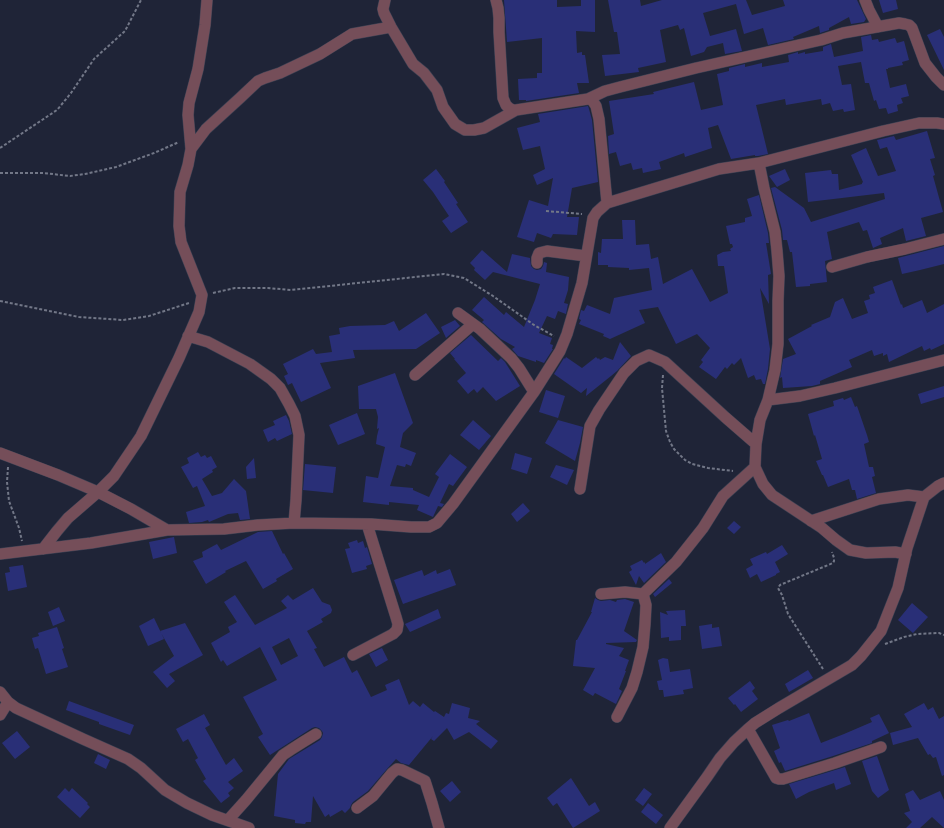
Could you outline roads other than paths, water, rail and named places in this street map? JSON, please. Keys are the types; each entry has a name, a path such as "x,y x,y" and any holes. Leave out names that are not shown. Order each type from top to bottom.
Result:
{"street":[{"path":"43,549 68,518 114,476 141,436 179,358 199,312 202,295 181,242 179,226 180,192 188,166 191,144 188,115 189,103 198,69 207,0"},
{"path":"385,0 383,9 384,13 413,64 424,73 437,90 443,108 455,124 465,130 484,128 516,110 588,99 620,86 843,34 899,23 911,26 925,63 944,85"},
{"path":"496,0 499,18 503,98 509,108 516,110"},
{"path":"865,0 878,27"},
{"path":"191,144 258,81 320,54 352,34 391,27"},
{"path":"588,99 595,103 599,119 607,202"},
{"path":"0,554 91,543 167,530 224,529 294,523 429,527 438,523 534,392 560,351 574,313 582,283 593,218 607,202 718,169 759,163 919,123 944,124"},
{"path":"759,163 775,232 779,276 778,344 775,370 768,400 760,420 756,444 755,467 763,484 772,495 822,528 850,550 866,553 895,552 906,554"},
{"path":"832,267 867,257 944,239"},
{"path":"537,263 537,258 540,253 547,251 586,256"},
{"path":"458,313 473,324 511,358 534,392"},
{"path":"415,375 473,324"},
{"path":"188,336 208,342 250,364 271,379 280,388 295,416 299,435 294,523"},
{"path":"580,489 590,426 624,373 636,361 649,355 665,362 756,444"},
{"path":"768,400 800,396 944,360"},
{"path":"4,455 98,492 167,530"},
{"path":"644,594 676,562 703,528 723,496 755,467"},
{"path":"670,828 720,758 734,742 755,723 852,665 881,631 898,588 906,554 924,497 944,483"},
{"path":"811,521 879,499 908,495 924,497"},
{"path":"353,654 393,634 397,630 398,624 367,524"},
{"path":"601,594 625,592 644,594"},
{"path":"617,717 632,688 637,672 645,624 646,605 644,594"},
{"path":"0,692 8,702 33,717 128,759 141,768 165,790 187,803 212,815 249,828"},
{"path":"0,715 8,702"},
{"path":"748,729 776,778 779,779 835,763 881,747"},
{"path":"228,820 283,755 316,734"},
{"path":"357,808 373,796 392,773 397,769 402,770 424,781 432,803 438,828"}]}
